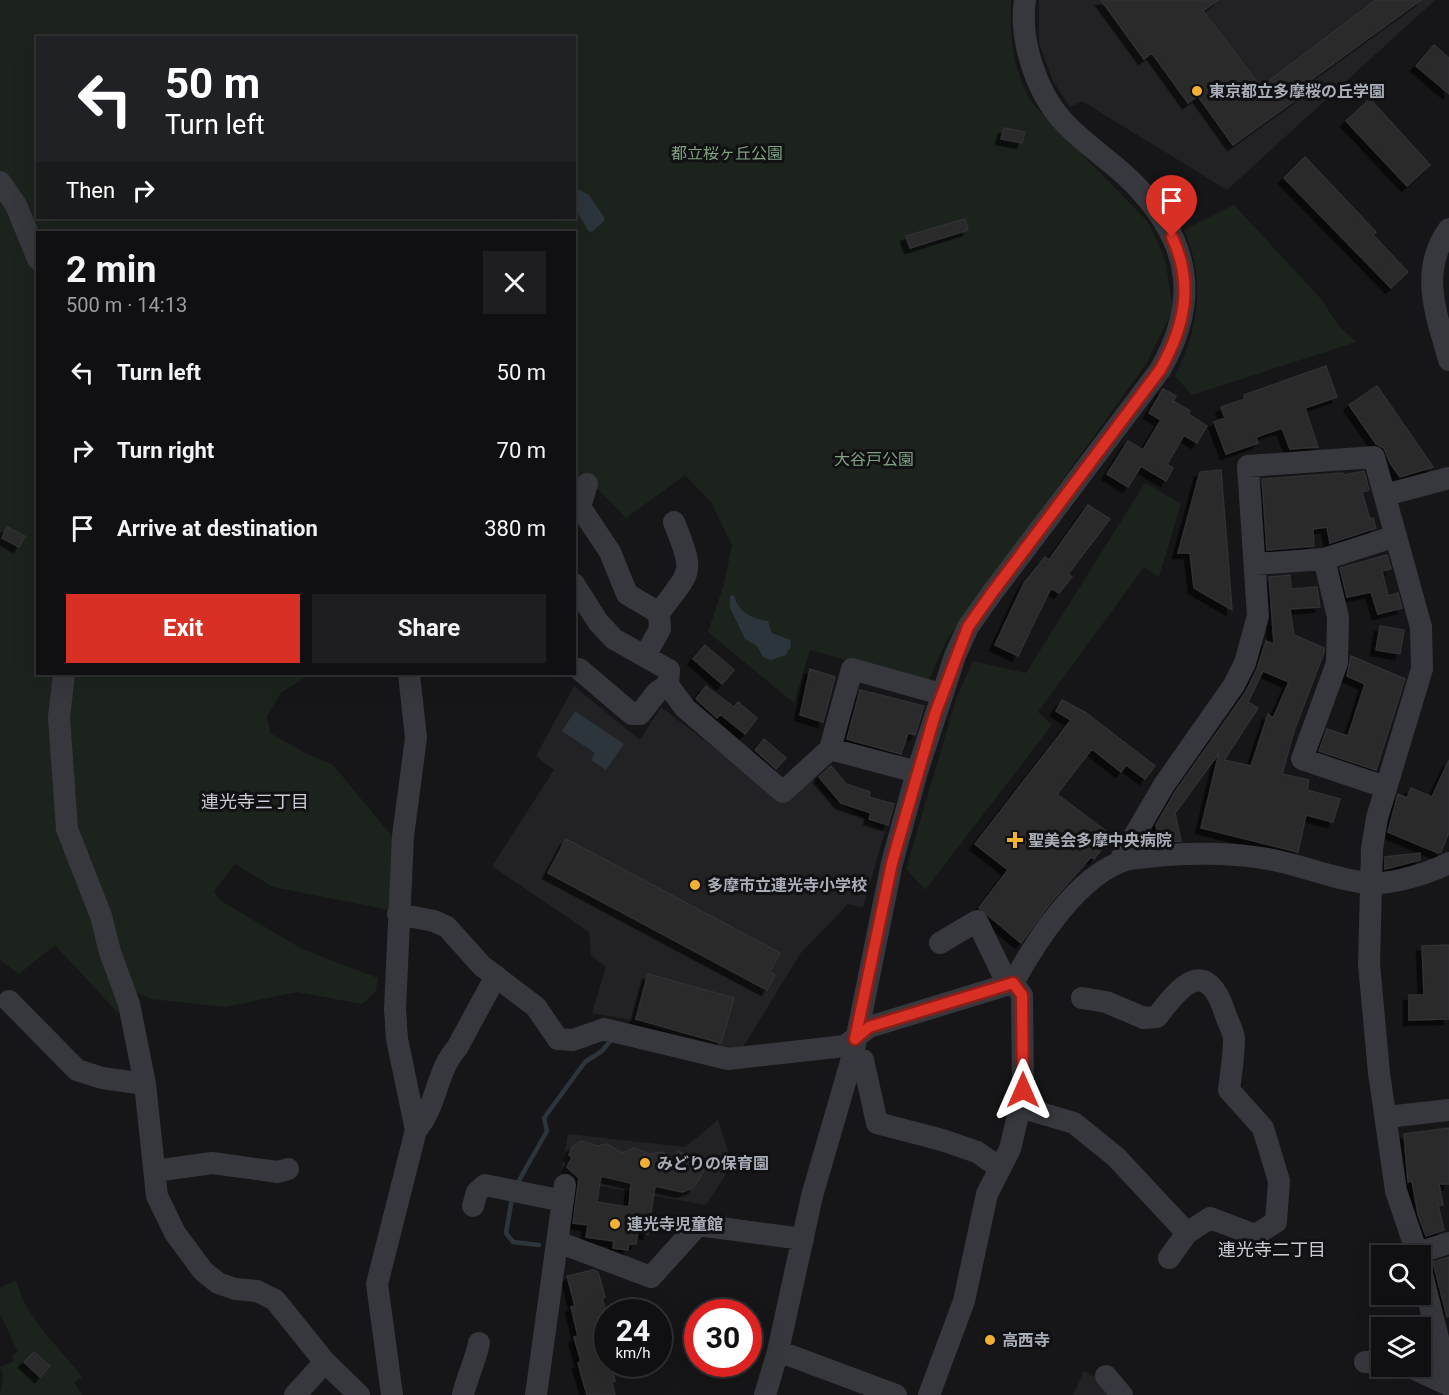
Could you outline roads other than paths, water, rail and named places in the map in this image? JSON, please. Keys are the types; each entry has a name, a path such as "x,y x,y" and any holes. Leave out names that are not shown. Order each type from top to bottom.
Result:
{"street":[{"path":"765,1395 778,1351 812,1196 854,1047 892,863 941,694 968,627 1160,370 1174,346 1183,318 1185,287 1179,253 1164,221 1140,189 1061,119 1041,87 1028,52 1025,0"},
{"path":"0,182 16,205 36,254"},
{"path":"1449,229 1434,258 1430,278 1432,299 1449,360"},
{"path":"854,1047 869,1027 1011,984 1057,915 1085,887 1119,862 1164,785 1234,685 1245,663 1258,616 1248,466 1374,457 1421,627 1422,669 1377,818 1371,883 1369,964 1379,1073 1387,1117 1395,1191 1414,1245"},
{"path":"1385,495 1449,478"},
{"path":"587,484 577,511 610,552 627,594 659,613"},
{"path":"645,656 660,629 659,613 688,573 689,561 674,522"},
{"path":"1255,564 1324,559 1396,536"},
{"path":"1324,559 1338,616 1336,663 1302,759 1385,787"},
{"path":"576,587 598,622 614,639 669,670 668,685 685,708 783,792 830,748 852,669 941,694"},
{"path":"579,669 632,714 640,714 657,692 668,685"},
{"path":"64,675 59,717 67,829 101,916 110,952 129,1004 145,1084 157,1196 175,1233 203,1270 218,1283 235,1289 256,1291 275,1300 325,1362 359,1395"},
{"path":"392,1395 377,1284 416,1130 397,1039 395,1010 403,836 416,738 409,675"},
{"path":"830,748 917,772"},
{"path":"1119,862 1202,852 1228,854 1264,858 1371,883 1416,876 1449,863"},
{"path":"398,914 434,921 447,927 482,966 536,1008 558,1039 573,1040 604,1029 728,1059 845,1046 854,1047"},
{"path":"929,1395 964,1301 987,1194 1010,1149 1023,1090 1022,995 1011,984 978,921 940,943"},
{"path":"416,1130 424,1121 449,1057 457,1048 496,976"},
{"path":"1082,998 1106,1002 1144,1018 1157,1017 1178,988 1194,980 1205,981 1220,997 1234,1036 1229,1090 1263,1128 1279,1181 1276,1222 1255,1235 1210,1218 1187,1233 1169,1258"},
{"path":"8,1007 77,1070 102,1078 145,1084"},
{"path":"854,1047 862,1060 877,1123 968,1149 1000,1168"},
{"path":"1020,1107 1074,1123 1116,1157 1187,1233"},
{"path":"1387,1117 1449,1110"},
{"path":"155,1171 212,1163 278,1172 288,1169"},
{"path":"473,1206 477,1192 484,1185 564,1193 536,1395"},
{"path":"558,1242 651,1277 698,1225 803,1239"},
{"path":"1431,1252 1449,1244"},
{"path":"1431,1305 1448,1372 1431,1369"},
{"path":"463,1395 466,1380 473,1368 478,1343"},
{"path":"778,1351 896,1395"},
{"path":"295,1395 325,1362"},
{"path":"1106,1376 1122,1395"}],"waterway":[{"path":"517,1184 547,1131 544,1118 585,1062 602,1051 612,1039"},
{"path":"512,1198 506,1233 513,1242 539,1245"}],"place":[{"name":"東京都立多摩桜の丘学園","path":"1197,91"},
{"name":"聖美会多摩中央病院","path":"1015,840"},
{"name":"多摩市立連光寺小学校","path":"695,885"},
{"name":"みどりの保育園","path":"645,1163"},
{"name":"連光寺児童館","path":"615,1224"},
{"name":"高西寺","path":"990,1340"}],"district":[{"name":"連光寺三丁目","path":"255,801"},
{"name":"連光寺二丁目","path":"1272,1249"}],"park label":[{"name":"都立桜ヶ丘公園","path":"727,153"},
{"name":"大谷戸公園","path":"874,459"}]}
